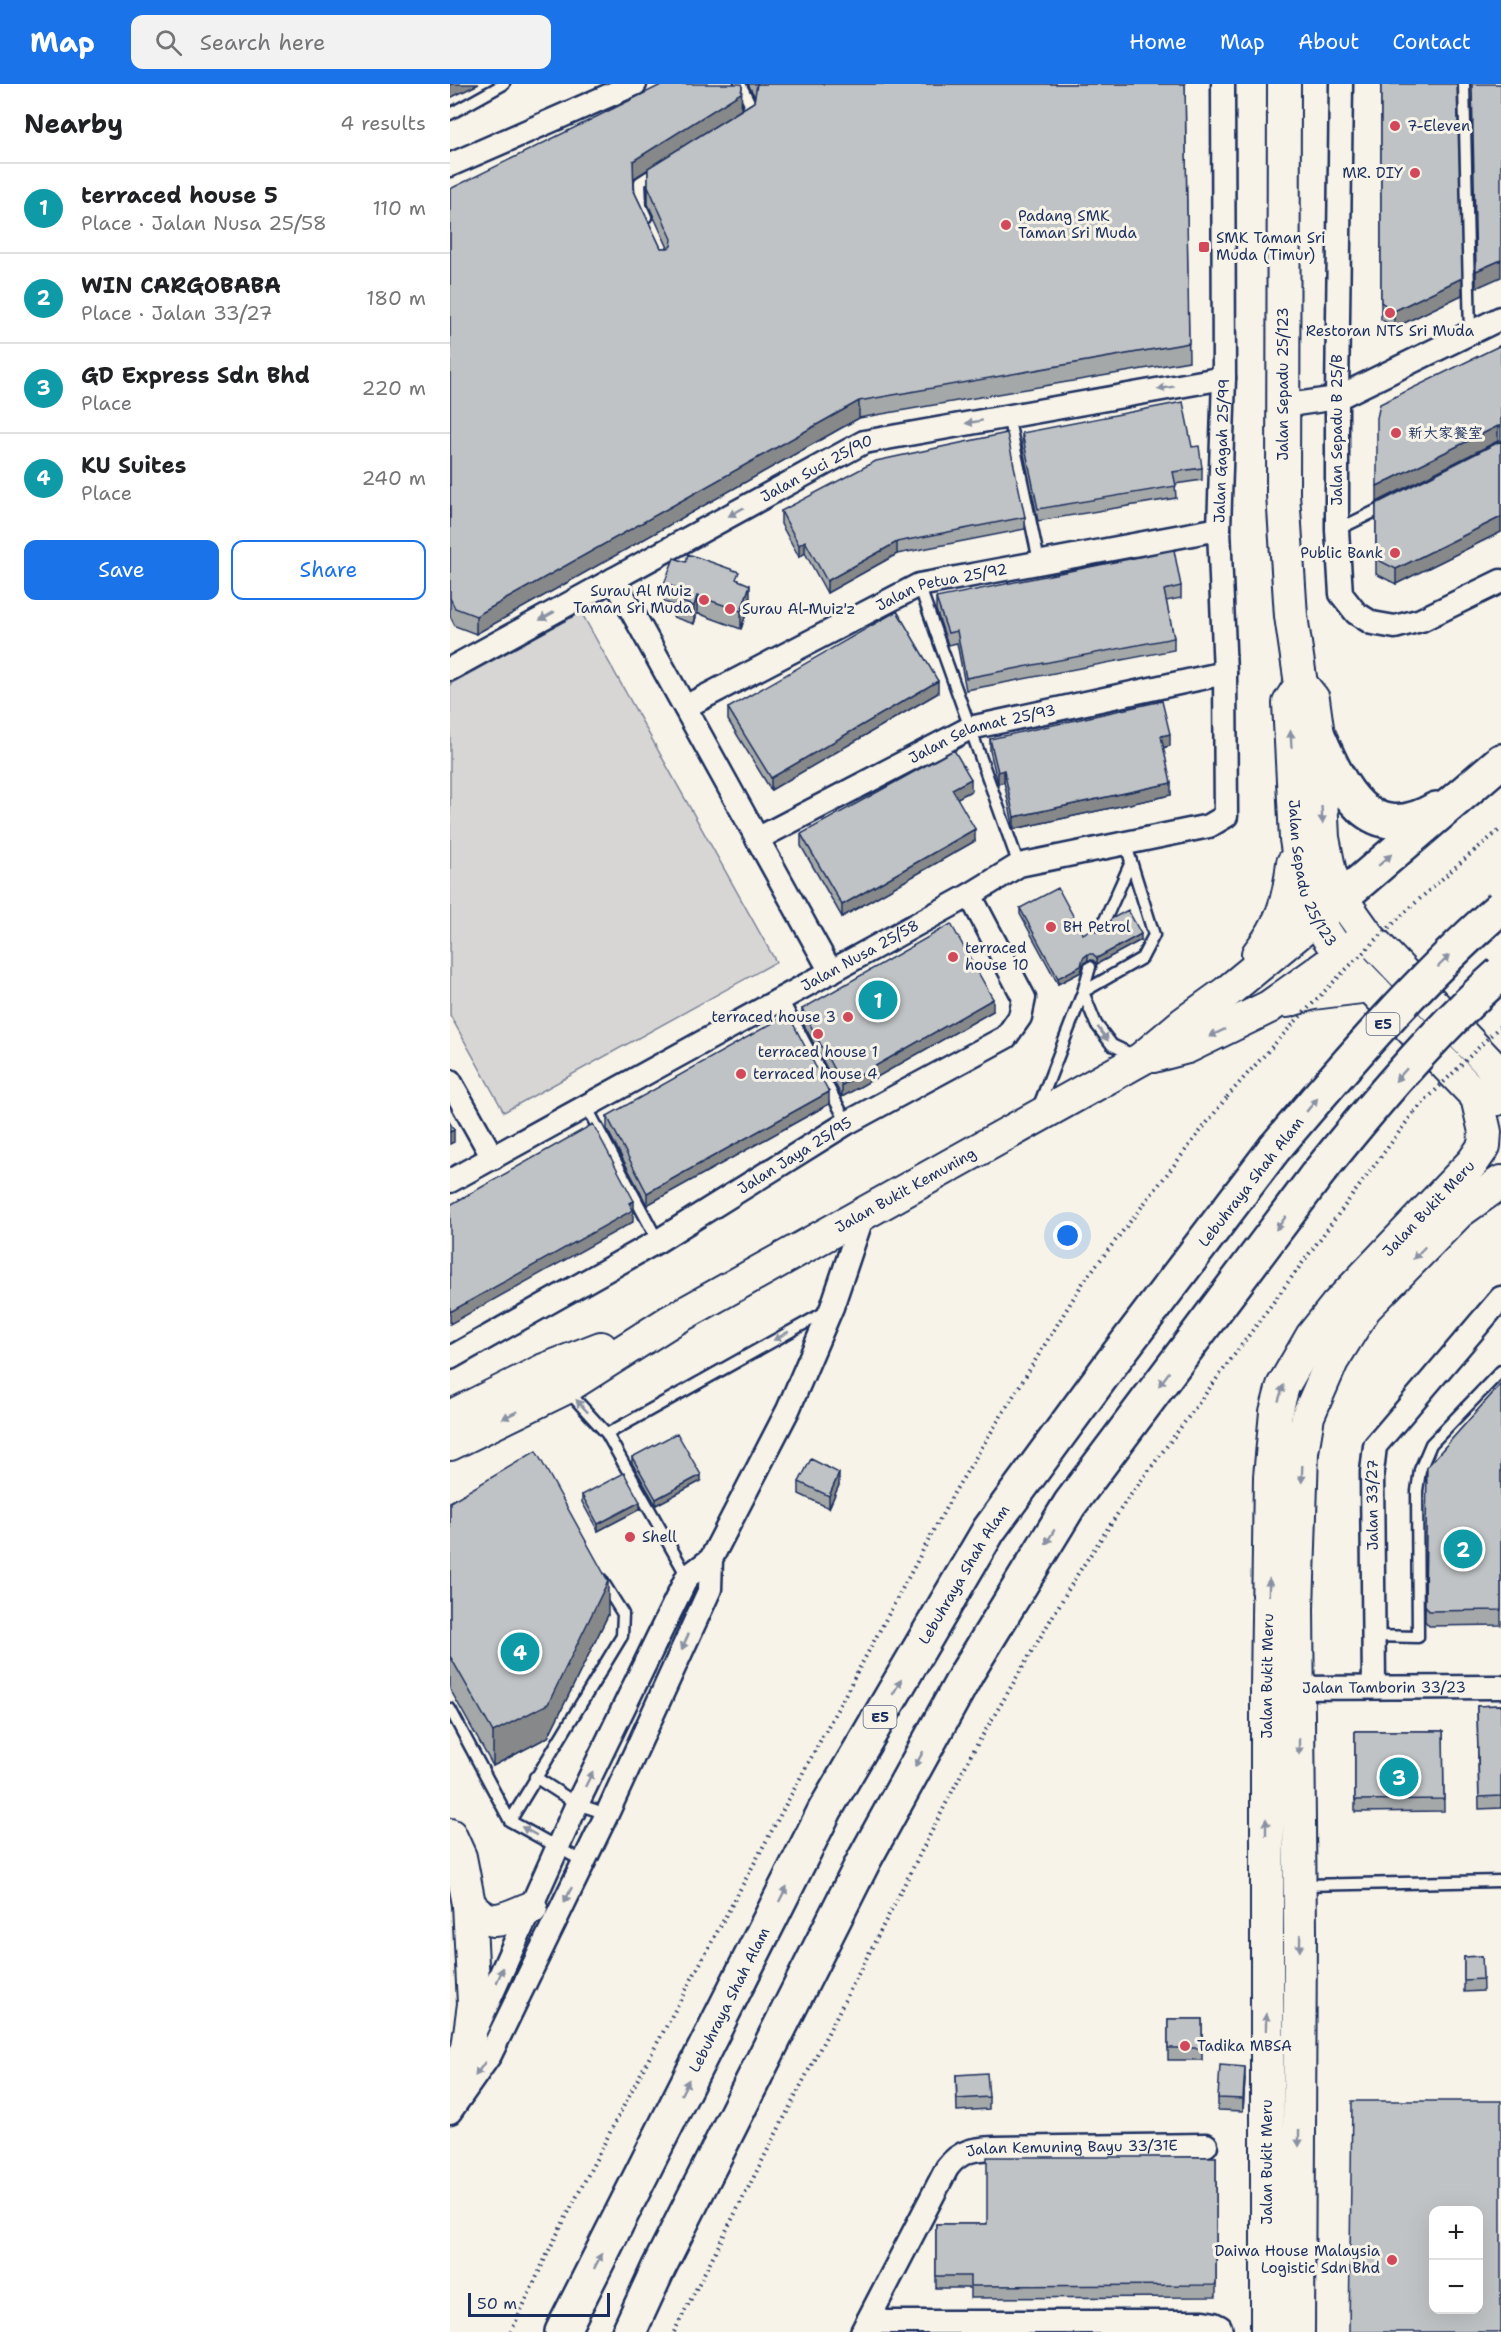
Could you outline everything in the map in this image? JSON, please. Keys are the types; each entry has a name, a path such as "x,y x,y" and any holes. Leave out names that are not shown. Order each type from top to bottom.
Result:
{"highway":[{"path":"1318,735 1336,778 1355,804 1374,816 1398,822 1421,818 1457,798"},
{"path":"1341,898 1501,761"},
{"name":"Lebuhraya Shah Alam","path":"562,2332 825,1810 983,1540 1113,1361 1274,1149 1429,975 1501,907"},
{"path":"629,2332 659,2267 864,1860 968,1671 1070,1504 1360,1120 1480,991 1501,973"}],"main road":[{"name":"Jalan Sepadu 25/123","path":"1284,84 1283,494 1291,616 1301,684 1313,699 1318,735 1323,838 1330,873 1341,898 1368,936 1489,1063 1493,1092"},
{"name":"Jalan Sepadu 25/123","path":"1301,684 1289,703 1296,840 1304,891 1316,919 1340,955"},
{"path":"1227,992 1272,937 1281,919 1290,893 1296,840"},
{"name":"Jalan Bukit Kemuning","path":"450,1444 564,1388 669,1322 1141,1059 1341,898"},
{"name":"Jalan Bukit Kemuning","path":"1141,1059 1188,1047 1269,1007 1368,936"},
{"path":"1340,955 1368,986 1493,1092"},
{"path":"1269,1007 1313,993 1368,986"},
{"name":"Jalan Bukit Meru","path":"1298,2332 1283,1885 1267,1688 1270,1478 1276,1413 1283,1386 1312,1336 1336,1306 1473,1162 1484,1146 1493,1092"},
{"path":"1460,1212 1501,1169"},
{"name":"Jalan Bukit Meru","path":"1267,2332 1283,1885 1299,1688 1297,1609 1302,1452 1308,1416 1318,1387 1365,1308 1460,1212 1501,1182"},
{"name":"Jalan Bukit Kemuning","path":"450,1418 544,1370 669,1322"},
{"path":"450,1835 460,1857 469,1904 474,2004 450,2089"},
{"path":"469,1904 480,1917 491,1921 505,1919 531,1908"}],"street":[{"path":"450,165 604,90 635,84"},
{"name":"Jalan Gagah 25/99","path":"1223,84 1224,378 1220,529 1225,673 1226,816"},
{"name":"Jalan Sepadu B 25/B","path":"1341,84 1337,398 1337,530 1341,594 1356,613 1372,623 1395,627 1421,620 1501,581"},
{"path":"1282,406 1337,398 1501,318"},
{"name":"Jalan Suci 25/90","path":"452,665 614,579 864,441 1224,378"},
{"name":"Jalan Petua 25/92","path":"685,707 919,585 1220,529"},
{"path":"614,579 831,972"},
{"name":"Jalan Selamat 25/93","path":"757,839 970,728 1225,673"},
{"name":"Jalan Nusa 25/58","path":"450,1182 970,895 1019,865 1128,852 1209,826 1226,816"},
{"name":"Jalan Jaya 25/95","path":"450,1358 658,1241 847,1123 1006,1037 1020,1017 1024,998 970,895"},
{"path":"450,1081 493,1158"},
{"path":"450,2112 490,2055 607,1814 710,1589 711,1559 788,1410 832,1308 862,1215"},
{"name":"Jalan 33/27","path":"1374,1688 1372,1472 1375,1446 1501,1298"},
{"path":"459,2057 531,1908 577,1804 687,1577 711,1559"},
{"name":"Jalan Tamborin 33/23","path":"1267,1688 1501,1687"},
{"name":"Jalan Kemuning Bayu 33/31E","path":"865,2327 947,2168 960,2154 978,2149 1206,2145"},
{"path":"865,2327 1218,2328"}],"lane":[{"path":"450,114 504,84"},
{"path":"738,121 748,115 750,104 740,84"},
{"path":"1464,84 1470,334"},
{"path":"650,227 641,206 640,182 669,164"},
{"path":"1008,416 1039,561"},
{"path":"1337,530 1398,499"},
{"path":"919,585 1019,865"},
{"path":"1100,931 1128,852"},
{"path":"1083,992 1142,958 1154,935 1128,852"},
{"path":"1033,1119 1083,992 1090,967"},
{"path":"1083,992 1096,1024 1112,1045 1141,1059"},
{"path":"782,999 847,1123"},
{"path":"586,1106 658,1241"},
{"path":"607,1434 832,1308"},
{"path":"1373,1636 1418,1637 1417,1491 1420,1470 1431,1444 1501,1371"},
{"path":"564,1388 607,1434 687,1577 710,1589"},
{"path":"510,1821 622,1636 622,1614 593,1565"},
{"path":"450,1709 510,1821 584,1862"},
{"path":"535,1777 577,1804 607,1814"},
{"path":"1283,1885 1501,1881"}],"path":[{"path":"510,2332 551,2246 633,2088 955,1491 1084,1281 1227,1096 1281,1035 1416,901 1474,850 1501,830"},
{"path":"674,2332 971,1755 1077,1575 1131,1494 1413,1112 1501,1025"}],"shaded area":[{"path":"581,612 776,962 504,1112 450,1015 450,684"}],"building":[{"path":"663,84 741,84 742,87 741,93 633,161 634,191 661,248 671,246 672,239 648,186 648,168 754,102 757,84 1185,84 1189,343 859,401 476,616 455,608 450,598 450,189"},
{"path":"1381,84 1457,84 1462,278 1394,311 1381,302"},
{"path":"1472,84 1501,84 1501,260 1476,271"},
{"path":"1501,345 1501,426 1377,486 1377,418 1380,404"},
{"path":"1183,402 1192,447 1199,446 1202,468 1173,472 1176,486 1038,509 1022,433"},
{"path":"1007,433 1025,517 897,542 827,581 805,541 799,545 781,511 876,461"},
{"path":"1501,441 1501,517 1396,569 1376,559 1376,504"},
{"path":"1174,550 1181,586 1164,590 1174,638 966,678 957,631 948,633 936,598"},
{"path":"688,554 739,572 736,579 750,585 741,611 697,596 694,606 673,599 677,588 664,584 674,558 686,562"},
{"path":"897,611 938,681 771,778 728,708"},
{"path":"1162,701 1170,734 1161,736 1171,783 1014,817 1004,770 998,772 990,739"},
{"path":"954,750 971,779 952,789 975,829 842,905 801,834"},
{"path":"1058,888 1083,934 1093,928 1097,932 1104,931 1111,919 1128,910 1141,934 1097,958 1093,954 1088,954 1083,958 1081,966 1058,978 1020,908"},
{"path":"951,924 993,999 842,1085 802,1009"},
{"path":"785,1016 786,1018 789,1016 829,1092 647,1193 607,1116"},
{"path":"593,1124 634,1201 629,1203 633,1210 450,1312 450,1205"},
{"path":"1501,1384 1501,1610 1429,1611 1425,1605 1427,1467"},
{"path":"677,1433 701,1475 656,1499 632,1457"},
{"path":"536,1451 608,1581 548,1704 493,1732 450,1656 450,1502"},
{"path":"811,1459 839,1473 829,1496 799,1482"},
{"path":"624,1473 640,1502 598,1524 582,1495"},
{"path":"1501,1705 1501,1796 1479,1797 1477,1706"},
{"path":"1355,1731 1443,1731 1444,1799 1355,1800"},
{"path":"1482,1956 1483,1979 1464,1980 1464,1957"},
{"path":"1168,2019 1202,2019 1202,2048 1168,2048"},
{"path":"1220,2065 1245,2067 1243,2099 1218,2098"},
{"path":"987,2073 989,2097 957,2099 956,2075"},
{"name":"Daiwa House Malaysia Logistic Sdn Bhd","path":"1352,2101 1501,2101 1501,2332 1349,2332"},
{"path":"987,2157 1216,2157 1216,2285 970,2286 970,2276 936,2276 936,2224 987,2224"}],"place":[{"name":"7-Eleven","path":"1395,126"},
{"name":"MR. DIY","path":"1415,173"},
{"name":"Padang SMK Taman Sri Muda","path":"1006,225"},
{"name":"SMK Taman Sri Muda (Timur)","path":"1204,247"},
{"name":"Restoran NTS Sri Muda","path":"1390,313"},
{"name":"新大家餐室","path":"1396,433"},
{"name":"Public Bank","path":"1395,553"},
{"name":"Surau Al Muiz Taman Sri Muda","path":"704,600"},
{"name":"Surau Al-Muiz'z","path":"730,609"},
{"name":"BH Petrol","path":"1051,927"},
{"name":"terraced house 10","path":"953,957"},
{"name":"terraced house 5","path":"878,1000"},
{"name":"terraced house 3","path":"848,1017"},
{"name":"terraced house 1","path":"818,1034"},
{"name":"terraced house 4","path":"741,1074"},
{"name":"Shell","path":"630,1537"},
{"name":"WIN CARGOBABA","path":"1463,1549"},
{"name":"KU Suites","path":"520,1652"},
{"name":"GD Express Sdn Bhd","path":"1399,1777"},
{"name":"Tadika MBSA","path":"1185,2046"},
{"name":"Daiwa House Malaysia Logistic Sdn Bhd","path":"1392,2260"}]}
